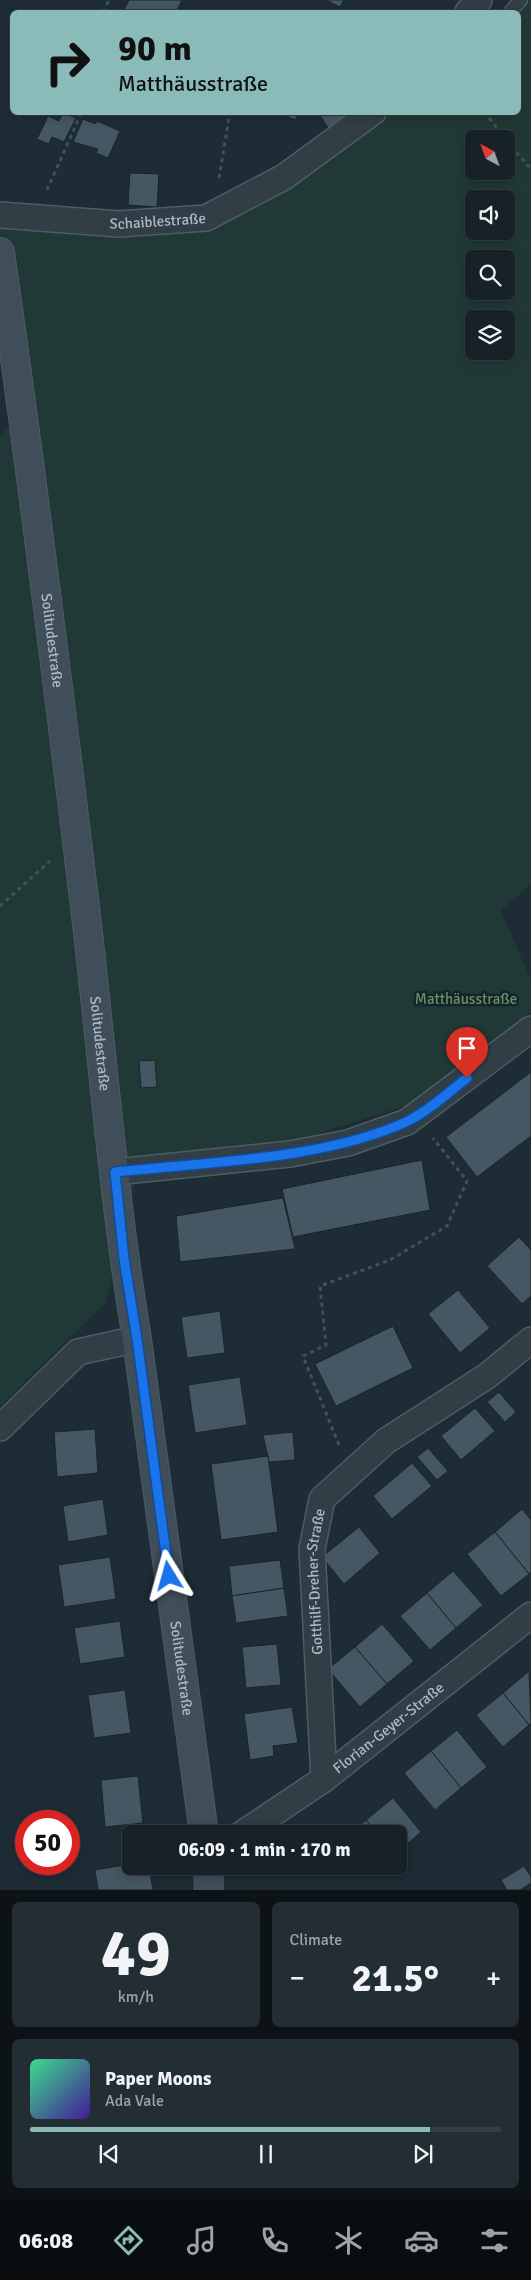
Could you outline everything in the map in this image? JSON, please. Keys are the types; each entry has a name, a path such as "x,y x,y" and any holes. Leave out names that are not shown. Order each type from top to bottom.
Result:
{"main road":[{"name":"Solitudestraße","path":"0,252 25,429 76,837 124,1259 137,1339 203,1825"},
{"path":"208,1875 209,1890"}],"street":[{"path":"470,10 479,0"},
{"name":"Schaiblestraße","path":"0,215 118,224 206,218 284,177 369,115"},
{"path":"115,1172 290,1154 348,1143 407,1122 531,1029"},
{"path":"0,1428 78,1352 137,1339"},
{"name":"Gotthilf-Dreher-Straße","path":"324,1779 312,1549 322,1499 386,1441 487,1376 531,1340"},
{"name":"Florian-Geyer-Straße","path":"255,1825 324,1779 531,1615"}],"lane":[{"path":"512,10 520,0"}],"path":[{"path":"35,218 80,115"},
{"path":"230,115 218,187 230,205"},
{"path":"486,115 499,130"},
{"path":"515,150 531,169"},
{"path":"0,906 76,837"},
{"path":"354,1470 334,1436 303,1356 326,1345 320,1286 390,1260 447,1226 458,1203 467,1181 416,1115"}],"green space":[{"name":"Matthäusstraße","path":"521,0 531,0 531,885 501,910 531,981 531,1012 409,1105 296,1140 140,1162 106,1302 0,1406 0,436 19,418 0,259 0,215 206,218 374,115 521,115 521,10 518,10"}],"building":[{"path":"129,0 182,0 177,10 124,10"},
{"path":"326,0 344,0 340,7"},
{"path":"62,115 76,118 64,142 52,137 49,144 37,139 48,116 59,121"},
{"path":"284,115 298,115 295,120"},
{"path":"320,115 353,115 330,131"},
{"path":"83,119 95,124 97,121 120,131 108,158 96,153 98,149 73,142"},
{"path":"130,173 159,174 157,207 128,205"},
{"path":"155,1060 157,1087 141,1088 139,1061"},
{"path":"531,1072 531,1136 477,1177 446,1137"},
{"path":"422,1160 430,1210 293,1237 282,1189"},
{"path":"283,1198 295,1249 180,1262 176,1216"},
{"path":"519,1237 531,1250 531,1296 522,1304 487,1266"},
{"path":"458,1290 490,1328 460,1353 428,1314"},
{"path":"220,1311 225,1353 187,1358 181,1317"},
{"path":"393,1326 413,1368 336,1406 315,1364"},
{"path":"240,1377 247,1425 195,1433 188,1385"},
{"path":"499,1392 516,1412 505,1422 487,1402"},
{"path":"475,1408 495,1431 461,1460 441,1436"},
{"path":"95,1429 98,1473 57,1477 54,1432"},
{"path":"293,1432 295,1460 269,1462 263,1435"},
{"path":"428,1448 448,1471 437,1480 417,1457"},
{"path":"268,1456 278,1532 221,1540 211,1464"},
{"path":"412,1463 432,1486 392,1519 373,1496"},
{"path":"103,1499 108,1535 68,1542 63,1506"},
{"path":"522,1509 531,1520 531,1572 529,1574 495,1532"},
{"path":"359,1527 380,1553 344,1584 322,1557"},
{"path":"495,1532 529,1574 501,1596 467,1554"},
{"path":"110,1557 116,1599 64,1607 58,1565"},
{"path":"280,1560 284,1588 232,1596 229,1566"},
{"path":"453,1571 483,1605 456,1628 427,1593"},
{"path":"284,1588 288,1616 236,1623 232,1596"},
{"path":"427,1593 456,1628 430,1650 400,1616"},
{"path":"120,1621 125,1657 80,1664 74,1628"},
{"path":"382,1624 414,1661 387,1684 355,1647"},
{"path":"277,1644 281,1685 246,1688 242,1647"},
{"path":"355,1647 387,1684 360,1707 328,1669"},
{"path":"529,1671 531,1723 529,1725 503,1693"},
{"path":"125,1690 131,1733 94,1738 88,1695"},
{"path":"503,1693 529,1725 503,1747 476,1715"},
{"path":"292,1707 298,1743 273,1746 274,1756 250,1760 244,1714"},
{"path":"457,1730 487,1767 461,1788 431,1751"},
{"path":"431,1751 461,1788 435,1810 404,1773"},
{"path":"138,1776 143,1823 105,1827 101,1780"},
{"path":"393,1798 421,1832 407,1844 407,1825 370,1825 366,1820"},
{"path":"366,1820 370,1825 360,1825"},
{"path":"122,1866 122,1875 150,1875 153,1890 98,1890 95,1870"},
{"path":"524,1866 531,1877 531,1883 520,1890 507,1890 501,1880"}],"route":[{"path":"169,1576 137,1339 124,1259 115,1172 290,1154 348,1143 407,1122 467,1078"}]}
